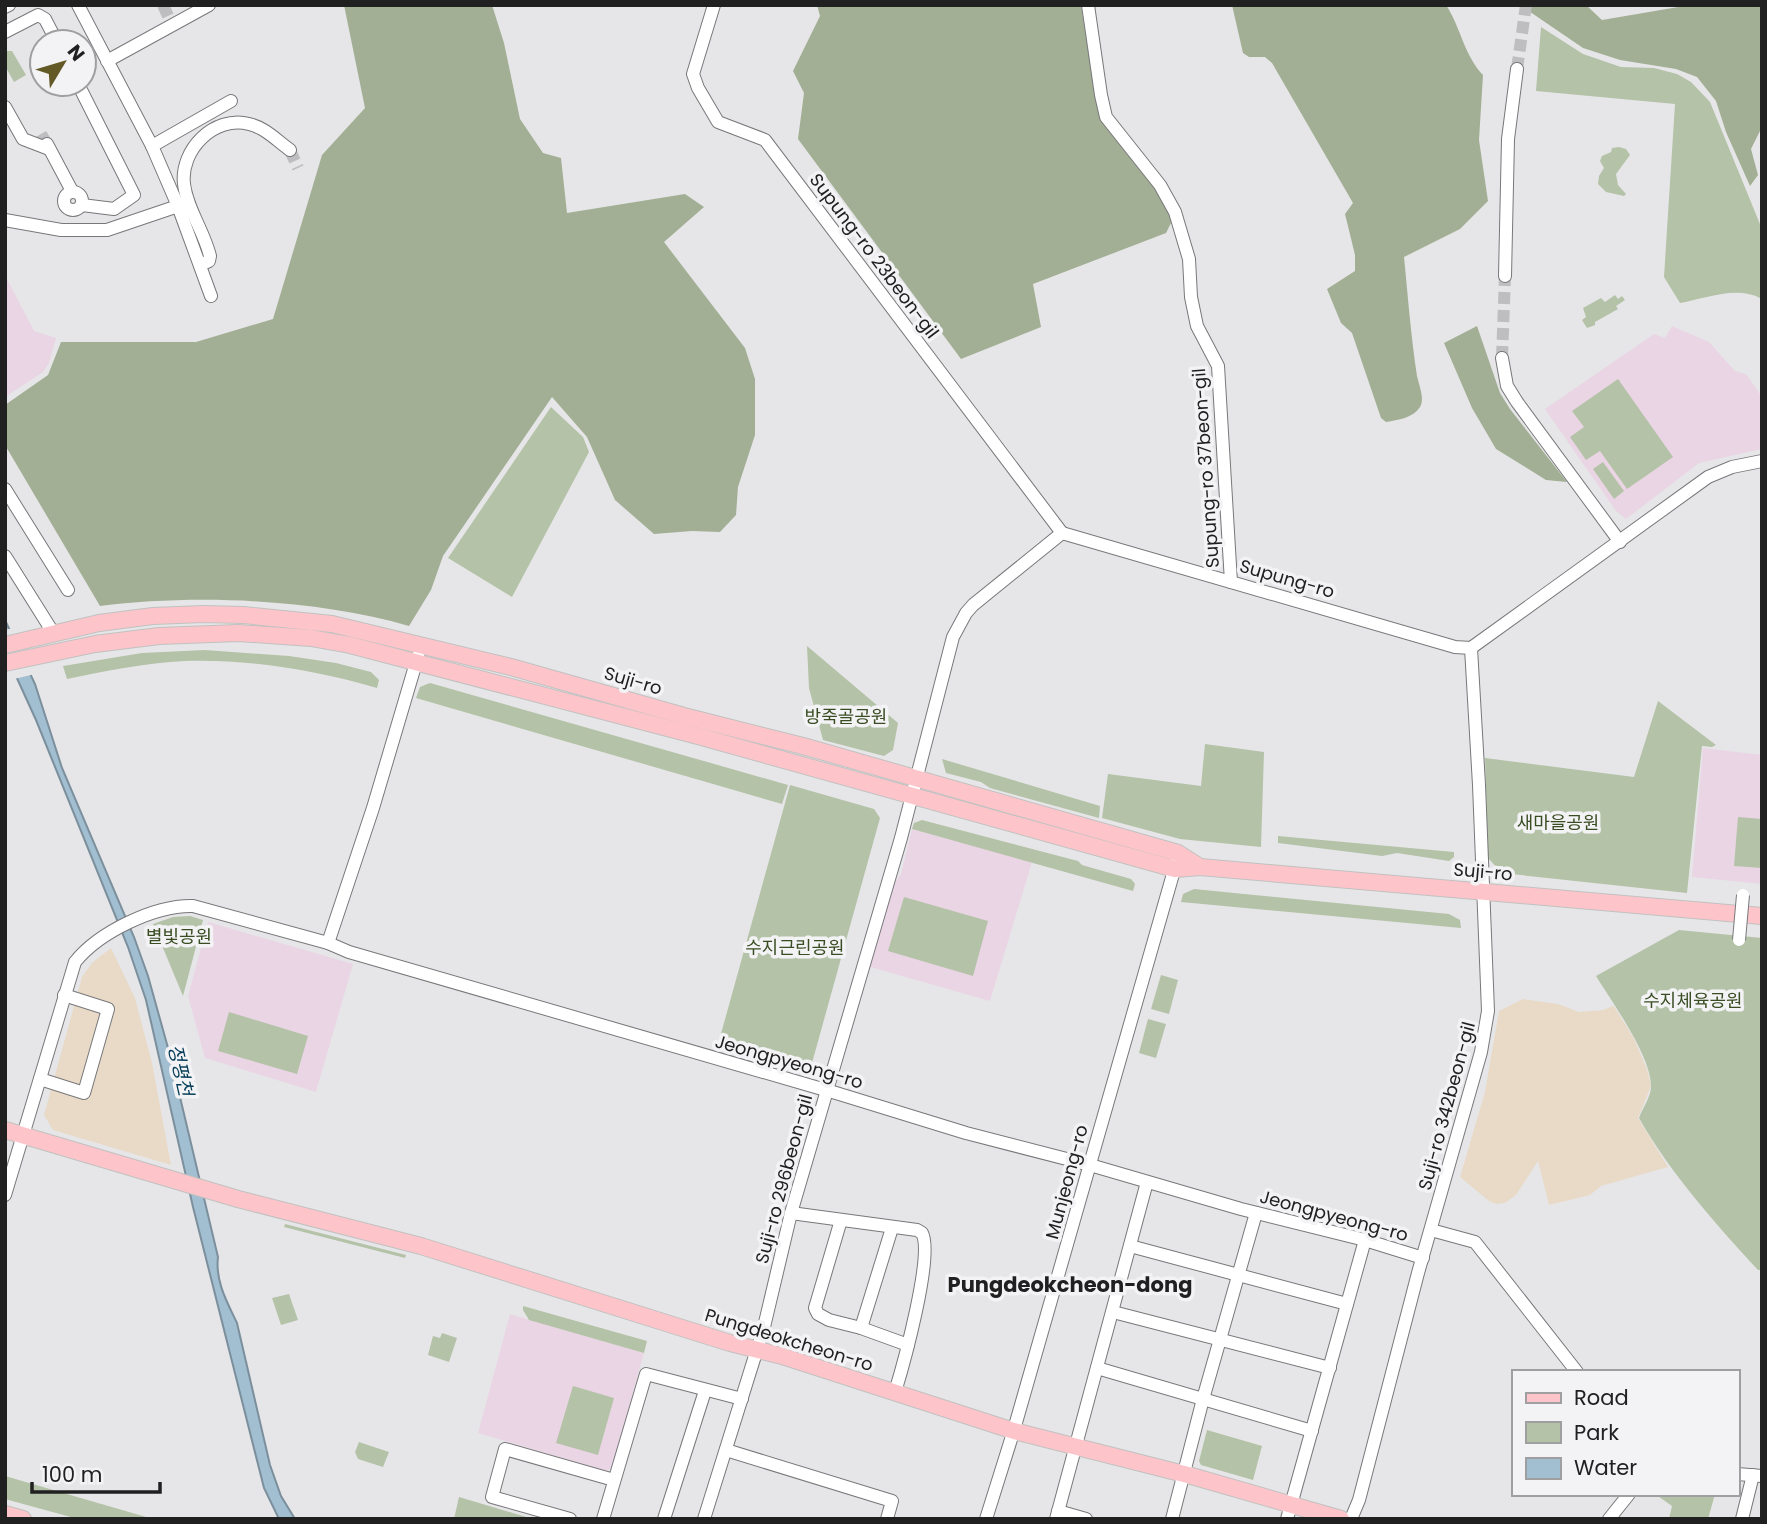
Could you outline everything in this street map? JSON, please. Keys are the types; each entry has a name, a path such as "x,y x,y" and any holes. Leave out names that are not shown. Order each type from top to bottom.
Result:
{"main road":[{"name":"Suji-ro","path":"5,645 125,619 204,614 332,624 511,667 915,777 1177,861"},
{"name":"Suji-ro","path":"5,663 130,638 238,633 311,638 368,648 552,696 910,796 1200,867 1762,916"},
{"path":"5,1130 23,1136"},
{"name":"Pungdeokcheon-ro","path":"23,1136 226,1195 421,1245 1014,1431 1185,1474 1289,1512 1342,1519"},
{"path":"5,1514 23,1519"}],"street":[{"path":"78,5 152,146 178,206 211,296"},
{"path":"107,61 171,21 209,5"},
{"name":"Supung-ro 23beon-gil","path":"714,5 693,74 718,122 765,140 1062,533"},
{"name":"Supung-ro 37beon-gil","path":"1088,5 1106,117 1160,185 1175,212 1189,259 1191,297 1197,326 1218,366 1231,582"},
{"path":"5,32 38,15 49,28"},
{"path":"1505,276 1508,139 1517,69"},
{"path":"5,107 23,139 48,147 72,191 66,194 66,206 114,209 134,195 85,98"},
{"path":"152,146 231,101"},
{"path":"200,265 209,261 210,256 184,180 187,160 195,144 218,128 241,122 267,132 290,150"},
{"path":"5,220 65,230 107,230 178,206"},
{"path":"65,230 76,208"},
{"path":"1502,358 1507,386 1517,402 1620,542"},
{"path":"1471,648 1708,477 1732,467 1762,461"},
{"path":"5,489 68,590"},
{"path":"910,796 948,653 966,613 985,594 1062,533"},
{"name":"Supung-ro","path":"1062,533 1455,647 1471,648"},
{"path":"5,556 48,636"},
{"path":"328,943 373,808 421,645"},
{"name":"Suji-ro 342beon-gil","path":"1351,1519 1359,1500 1487,1030 1479,785 1471,648"},
{"name":"Suji-ro 296beon-gil","path":"704,1519 758,1350 791,1213 901,838 910,796"},
{"name":"Munjeong-ro","path":"986,1519 1014,1431 1177,861"},
{"path":"1739,940 1744,895"},
{"name":"Jeongpyeong-ro","path":"64,995 75,961 90,945 147,915 185,906 200,907 966,1133 1423,1258"},
{"path":"5,1195 64,995 108,1009 84,1093 40,1079"},
{"path":"1086,1519 1057,1515 1147,1182"},
{"path":"791,1213 917,1230 925,1238 917,1313 895,1392"},
{"path":"1172,1519 1256,1213"},
{"path":"841,1220 815,1308 818,1314 908,1345"},
{"path":"861,1328 892,1228"},
{"path":"1431,1230 1475,1242 1575,1370"},
{"path":"1289,1512 1365,1240"},
{"path":"1130,1246 1347,1304"},
{"path":"1113,1312 1329,1368"},
{"path":"1097,1368 1312,1431"},
{"path":"603,1519 646,1374 742,1399"},
{"path":"664,1519 705,1391"},
{"path":"570,1519 492,1497 505,1449 614,1480"},
{"path":"726,1450 892,1501 887,1519"},
{"path":"1739,1474 1757,1476 1742,1519"},
{"path":"1609,1519 1627,1496"}],"shaded area":[{"path":"5,275 34,331 56,338 49,363 43,372 5,397"},
{"path":"1672,326 1709,342 1735,371 1746,374 1762,397 1762,449 1699,463 1626,519 1616,511 1545,409 1654,334 1665,338"},
{"path":"1703,748 1762,755 1762,884 1692,877"},
{"path":"912,829 1032,862 990,1001 867,966 889,891 901,874"},
{"path":"208,922 353,964 316,1092 205,1058 188,996"},
{"path":"111,948 135,998 152,1063 171,1165 53,1130 44,1115 82,977 92,963"},
{"path":"1523,999 1558,1004 1579,1012 1603,1010 1613,1006 1615,1008 1633,1037 1647,1069 1651,1086 1638,1118 1668,1167 1601,1186 1590,1195 1549,1205 1538,1161 1516,1195 1505,1203 1496,1204 1489,1201 1460,1177 1485,1092 1499,1011"},
{"path":"510,1314 644,1353 612,1468 606,1471 478,1433"}],"green space":[{"path":"344,5 492,5 504,43 520,119 543,153 561,158 567,213 685,194 704,207 664,242 745,348 755,379 755,435 738,487 736,515 720,532 654,534 615,500 587,437 552,397 443,556 431,590 409,626 335,610 256,601 176,600 100,606 5,445 5,405 48,375 61,342 196,342 273,319 322,155 365,108"},
{"path":"817,5 1081,5 1098,110 1159,192 1172,221 1166,233 1033,284 1041,327 961,359 798,139 804,93 793,71 820,16"},
{"path":"1232,5 1446,5 1471,59 1483,75 1479,140 1488,201 1460,229 1404,257 1413,347 1422,400 1417,411 1409,416 1386,422 1381,418 1352,333 1341,323 1327,289 1355,271 1355,255 1345,214 1353,203 1272,63 1265,57 1249,57 1243,53"},
{"path":"1520,5 1586,5 1602,20 1690,5 1762,5 1762,127 1751,149 1758,175 1750,186 1726,132 1716,101 1697,77 1676,69 1620,60 1583,48"},
{"path":"1541,27 1583,54 1621,67 1654,68 1677,74 1691,82 1710,102 1762,229 1762,299 1732,293 1680,303 1664,277 1675,104 1536,91"},
{"path":"5,51 12,51 26,75 14,82 5,66"},
{"path":"1612,148 1626,149 1630,155 1616,174 1618,185 1626,194 1624,196 1606,192 1598,184 1604,168 1600,161 1602,156 1611,152"},
{"path":"1615,295 1618,299 1622,296 1625,300 1616,306 1618,309 1587,328 1582,320 1586,317 1583,308 1601,298 1605,302"},
{"path":"1477,326 1500,393 1567,482 1546,480 1496,449 1472,408 1444,343"},
{"path":"1618,379 1673,457 1627,489 1600,451 1586,460 1570,437 1584,427 1572,411"},
{"path":"551,407 583,437 589,452 512,597 448,558"},
{"path":"1603,462 1624,491 1614,499 1593,469"},
{"name":"방죽골공원","path":"807,646 898,723 893,750 884,756 823,740 809,688"},
{"path":"205,650 289,656 336,663 371,672 379,680 377,688 282,667 209,661 155,664 67,679 63,666 142,653"},
{"path":"430,683 788,785 782,804 416,698 420,687"},
{"name":"새마을공원","path":"1658,701 1716,745 1702,746 1687,893 1502,873 1488,858 1485,758 1634,777"},
{"path":"1205,744 1264,752 1261,847 1180,839 1102,818 1108,774 1201,786"},
{"path":"942,759 1100,806 1099,818 946,773"},
{"name":"수지근린공원","path":"790,785 874,809 880,818 812,1063 800,1067 719,1041"},
{"path":"1738,817 1762,819 1762,868 1734,866"},
{"path":"922,820 1078,861 1082,865 1131,879 1135,884 1133,891 912,829 914,823"},
{"path":"1278,836 1454,852 1454,857 1449,861 1397,853 1382,856 1278,843"},
{"path":"1194,889 1449,914 1460,920 1461,928 1181,902 1183,894"},
{"path":"904,897 988,921 973,976 888,951"},
{"name":"별빛공원","path":"190,916 203,920 183,996 153,924 173,917"},
{"name":"수지체육공원","path":"1679,930 1762,938 1762,1270 1758,1270 1694,1197 1651,1139 1639,1118 1651,1091 1650,1075 1630,1030 1596,976"},
{"path":"1161,975 1178,980 1169,1014 1151,1009"},
{"path":"229,1012 308,1036 297,1074 218,1051"},
{"path":"1148,1019 1166,1024 1156,1058 1139,1053"},
{"path":"285,1224 406,1255 405,1258 284,1227"},
{"path":"289,1294 298,1320 281,1325 272,1298"},
{"path":"523,1306 647,1341 644,1353 529,1320"},
{"path":"442,1333 457,1338 449,1362 428,1355 433,1336 440,1338"},
{"path":"573,1386 614,1398 598,1455 556,1443"},
{"path":"1207,1430 1262,1446 1253,1480 1201,1465 1199,1461"},
{"path":"359,1442 389,1452 383,1467 358,1459 355,1452"},
{"path":"5,1476 153,1519 78,1519 5,1499"},
{"path":"1658,1496 1714,1496 1708,1519 1669,1519 1672,1506"},
{"path":"459,1497 533,1519 454,1519"}],"water":[{"name":"정평천","path":"5,620 35,684 62,768 148,976 170,1055 218,1257 220,1283 237,1323 270,1465 281,1496 295,1519 279,1519 264,1488 193,1207 146,1000 128,947 36,720 5,652"}],"pier":[{"path":"13,628 35,674 14,679 5,660 5,630"}],"tunnel":[{"path":"163,5 169,18"},
{"path":"1517,69 1526,5"},
{"path":"41,134 47,144"},
{"path":"290,150 298,168"},
{"path":"1502,358 1505,276"}],"district":[{"name":"Pungdeokcheon-dong","path":"1070,1285"}]}
